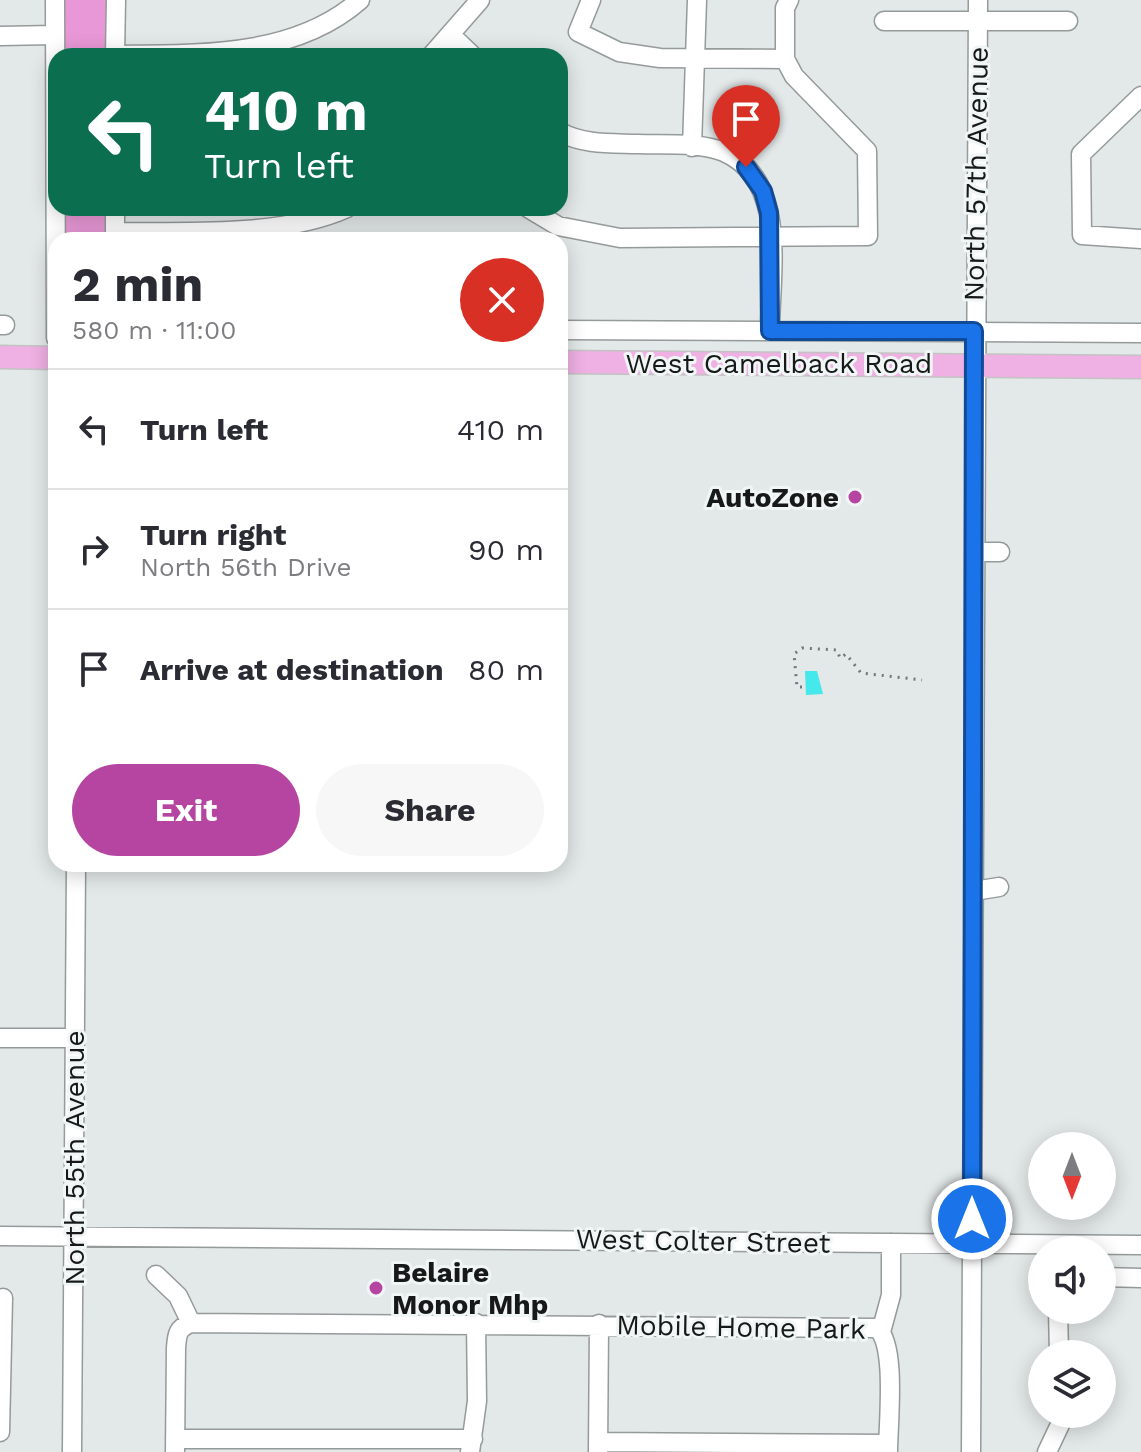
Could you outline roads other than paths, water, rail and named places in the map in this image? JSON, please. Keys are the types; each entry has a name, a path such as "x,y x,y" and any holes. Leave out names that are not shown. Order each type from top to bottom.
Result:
{"main road":[{"path":"0,357 48,358"},
{"name":"West Camelback Road","path":"568,362 1141,367"}],"street":[{"path":"55,0 55,48"},
{"path":"115,48 116,0"},
{"path":"245,48 283,43 346,12 360,0"},
{"path":"439,48 480,0"},
{"path":"591,0 578,32 619,52 660,58 785,59"},
{"path":"692,147 697,0"},
{"path":"541,216 558,226 620,238 868,236 867,151 794,76 785,59 785,8 789,0"},
{"name":"North 57th Avenue","path":"971,1452 976,552 974,331 978,0"},
{"path":"884,21 1068,21"},
{"path":"0,36 55,35"},
{"path":"452,36 465,48"},
{"path":"1141,96 1081,154 1082,235 1141,239"},
{"path":"568,135 588,142 692,147 723,152 746,167 763,191 770,237 770,331"},
{"path":"211,232 271,226 313,216"},
{"name":"West Camelback Road","path":"568,330 1141,333"},
{"path":"976,552 1000,552"},
{"name":"North 55th Avenue","path":"72,1452 76,872"},
{"path":"974,891 999,887"},
{"path":"0,1038 75,1038"},
{"name":"West Colter Street","path":"0,1236 1141,1245"},
{"name":"Mobile Home Park","path":"599,1324 599,1447 888,1448 889,1358 881,1332 891,1295 891,1243"},
{"path":"156,1275 178,1296 191,1323 177,1334 175,1446 472,1445 476,1323"},
{"path":"1116,1277 1141,1278"},
{"path":"0,1432 3,1298"},
{"name":"Mobile Home Park","path":"191,1323 869,1326 881,1332"},
{"path":"1047,1452 1058,1428"}],"water":[{"path":"805,671 817,671 823,694 806,695"}],"place":[{"name":"AutoZone","path":"855,497"},
{"name":"Belaire Monor Mhp","path":"376,1288"}]}
